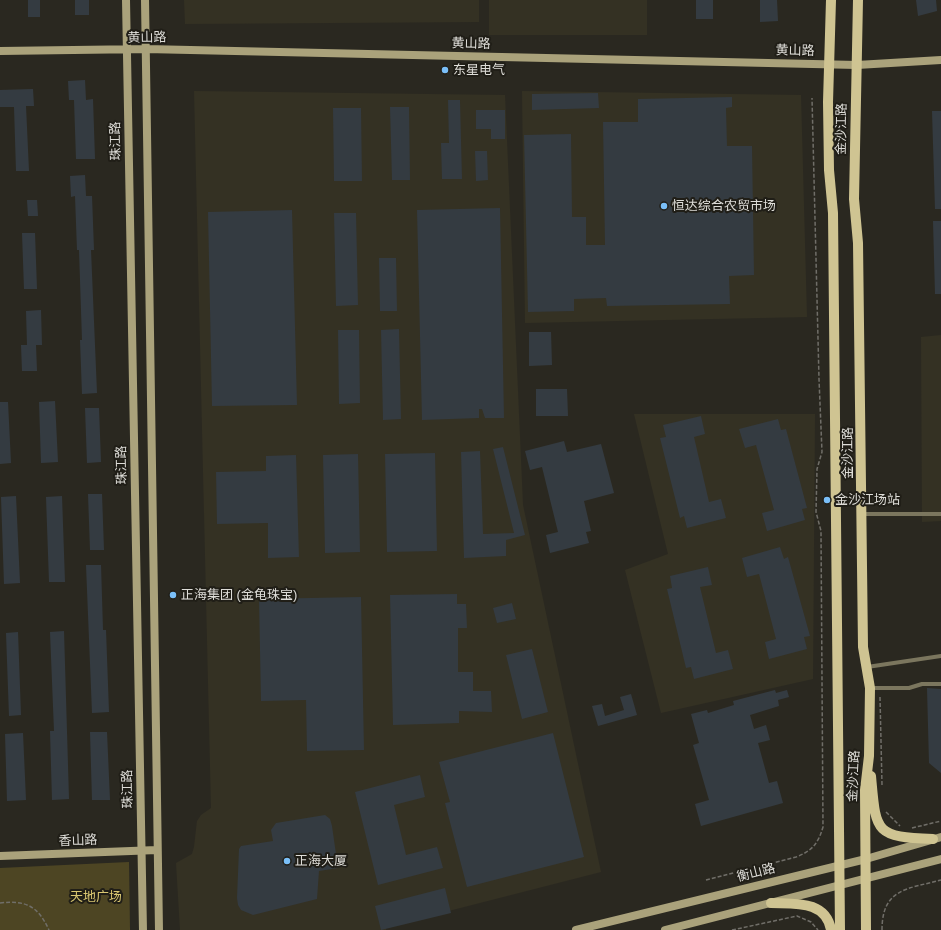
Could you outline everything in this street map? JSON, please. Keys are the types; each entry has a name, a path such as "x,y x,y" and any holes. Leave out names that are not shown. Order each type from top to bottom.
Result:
{"main road":[{"name":"珠江路","path":"126,0 143,930"},
{"path":"145,0 158,930"},
{"name":"金沙江路","path":"831,0 829,170 833,213 834,269 840,930"},
{"name":"金沙江路","path":"858,0 854,199 858,243 863,647 870,688 869,756 865,790 866,930"},
{"name":"黄山路","path":"0,51 127,51 146,49 830,64 857,66 941,60"},
{"path":"869,756 874,806 879,824 883,830 898,837 937,838"},
{"name":"衡山路","path":"576,930 866,859 937,838"},
{"name":"香山路","path":"0,856 157,850"},
{"path":"666,930 941,860"},
{"path":"771,903 806,904 818,908 824,913 830,923 831,930"}],"lane":[{"path":"862,514 941,514"},
{"path":"866,667 941,656"},
{"path":"870,688 909,688 922,684 941,684"}],"path":[{"path":"706,880 796,858 814,848 823,827 822,531 816,512 817,469 822,452 812,98"},
{"path":"882,930 883,910 891,898 903,890 941,880"},
{"path":"0,903 10,902 33,907 39,911 49,930"},
{"path":"732,930 797,916 811,922 818,930"}],"shaded area":[{"path":"184,0 479,0 479,22 185,24"},
{"path":"489,0 647,0 647,35 489,35"},
{"path":"194,91 505,95 523,505 601,872 386,927 386,930 180,930 176,863 192,854 197,821 201,815 211,808"},
{"name":"恒达综合农贸市场","path":"522,91 801,95 807,317 525,323"},
{"path":"941,335 941,521 922,522 921,337"},
{"path":"634,414 815,414 813,679 661,713 625,570 668,554"}],"green space":[{"name":"天地广场","path":"129,862 130,930 0,930 0,868"}],"building":[{"path":"28,0 40,0 40,17 28,17"},
{"path":"75,0 89,0 89,15 75,15"},
{"path":"696,0 713,0 713,19 696,19"},
{"path":"760,0 777,0 778,21 760,22"},
{"path":"916,0 936,0 937,11 918,16"},
{"path":"85,80 86,100 93,99 95,159 76,159 74,100 69,100 68,81"},
{"path":"33,89 34,106 26,106 29,171 16,171 14,107 0,107 0,90"},
{"path":"598,93 599,108 532,110 532,94"},
{"name":"恒达综合农贸市场","path":"732,97 732,107 726,108 727,146 752,146 754,275 729,276 730,304 607,306 606,298 574,299 574,311 528,312 524,135 571,134 572,217 586,217 586,245 605,245 603,122 638,122 638,99"},
{"path":"448,100 460,100 462,179 442,179 441,143 449,143"},
{"path":"390,107 409,107 410,180 392,180"},
{"path":"333,108 361,108 362,181 334,181"},
{"path":"476,110 505,110 505,139 491,139 491,129 476,129"},
{"path":"932,111 941,111 941,209 935,209"},
{"path":"475,151 487,151 488,180 476,181"},
{"path":"85,175 86,196 92,196 94,250 91,250 97,393 82,394 79,250 77,250 75,196 71,197 70,176"},
{"path":"27,200 37,200 38,216 28,216"},
{"path":"500,208 504,418 485,418 482,409 479,409 479,418 422,420 417,210"},
{"path":"292,210 297,405 212,406 208,212"},
{"path":"334,213 356,213 358,305 336,306"},
{"path":"933,221 941,221 941,294 935,294"},
{"path":"22,233 35,233 37,289 24,289"},
{"path":"379,258 396,258 397,311 380,311"},
{"path":"41,310 42,345 36,345 37,371 22,371 21,345 27,345 26,311"},
{"path":"399,329 401,419 383,420 381,330"},
{"path":"338,330 359,330 360,403 339,404"},
{"path":"529,332 551,332 552,365 529,366"},
{"path":"536,389 567,389 568,416 536,416"},
{"path":"55,401 58,462 41,463 39,402"},
{"path":"0,402 8,402 11,463 0,464"},
{"path":"85,408 99,408 101,462 87,463"},
{"path":"701,416 705,434 694,437 709,502 721,499 726,518 687,528 684,516 680,518 660,438 666,437 663,425"},
{"path":"778,419 781,430 786,429 807,508 802,509 805,520 767,531 762,513 774,510 756,445 745,448 739,429"},
{"path":"564,441 567,452 601,444 614,493 584,501 591,531 586,532 589,543 550,553 546,535 558,532 542,467 530,470 525,451"},
{"path":"503,447 525,535 506,540 506,556 464,558 461,452 480,451 483,534 514,533 493,449"},
{"path":"435,453 437,551 387,552 385,454"},
{"path":"358,454 360,552 325,553 323,455"},
{"path":"296,455 299,557 268,558 268,523 217,524 216,472 266,471 266,456"},
{"path":"88,494 102,494 104,550 90,550"},
{"path":"16,496 20,583 4,584 1,497"},
{"path":"62,496 65,582 49,582 46,497"},
{"path":"780,547 784,559 788,557 810,636 804,637 807,649 769,659 765,642 776,639 759,574 747,577 742,558"},
{"path":"86,565 101,565 103,630 106,630 109,712 92,713"},
{"path":"708,567 712,585 700,587 716,653 728,650 733,669 694,679 691,667 686,668 667,589 672,588 670,576"},
{"path":"457,594 457,604 466,604 467,628 458,628 458,672 473,672 473,691 491,691 492,712 459,711 459,723 393,725 390,595"},
{"path":"361,597 364,750 307,751 306,700 261,701 259,599"},
{"path":"512,603 516,619 497,623 493,608"},
{"path":"64,631 69,799 52,800 50,731 54,731 50,632"},
{"path":"18,632 21,715 9,716 6,633"},
{"path":"532,649 548,712 522,719 506,655"},
{"path":"927,688 941,689 941,773 929,763"},
{"path":"775,690 776,693 787,690 789,697 778,700 779,706 750,715 754,729 766,725 770,740 758,743 769,783 777,781 783,803 701,826 695,804 709,800 693,745 699,743 691,714 707,710 708,713 734,705 733,701"},
{"path":"631,694 637,715 598,726 592,706 602,704 605,716 624,710 620,697"},
{"path":"90,732 107,732 110,800 92,800"},
{"path":"23,733 26,800 7,801 5,734"},
{"path":"553,733 584,857 467,887 445,803 450,802 439,762"},
{"path":"420,775 425,797 394,805 406,855 437,847 443,868 378,885 355,792"},
{"name":"正海大厦","path":"325,815 330,819 332,826 338,868 319,871 317,899 253,915 241,910 238,905 237,898 239,849 241,846 273,841 271,830 276,823"},
{"path":"445,888 451,913 381,930 375,906"}],"place":[{"name":"东星电气","path":"445,70"},
{"name":"恒达综合农贸市场","path":"664,206"},
{"name":"金沙江场站","path":"827,500"},
{"name":"正海集团 (金龟珠宝)","path":"173,595"},
{"name":"正海大厦","path":"287,861"}]}
